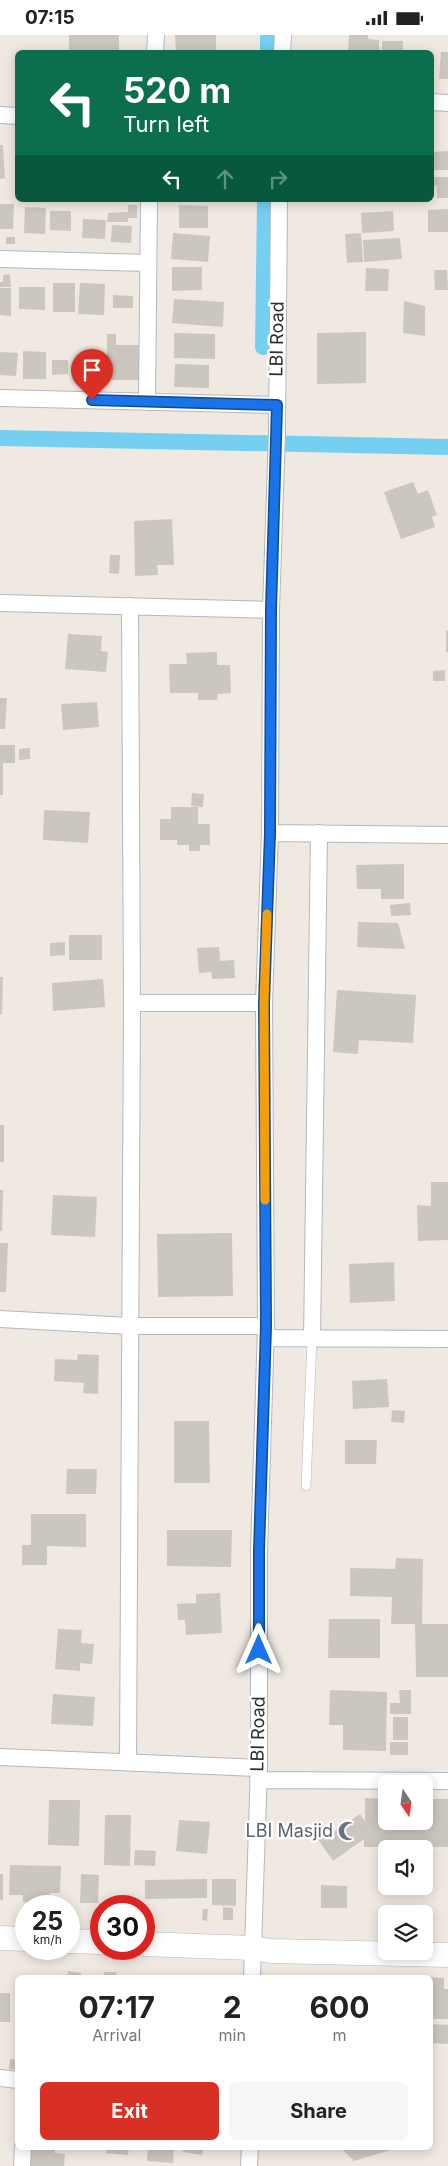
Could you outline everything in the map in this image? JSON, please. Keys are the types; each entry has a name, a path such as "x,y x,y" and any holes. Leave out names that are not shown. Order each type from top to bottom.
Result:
{"main road":[{"path":"0,1938 15,1939"},
{"path":"155,1944 448,1955"}],"street":[{"path":"155,50 156,35"},
{"path":"282,50 283,35"},
{"path":"434,102 448,103"},
{"path":"0,115 15,116"},
{"path":"147,402 150,202"},
{"name":"LBI Road","path":"253,1975 261,1949 258,1774 259,1551 266,1332 264,1003 270,833 271,610 277,432 279,202"},
{"path":"0,259 148,263"},
{"path":"0,398 277,405"},
{"path":"0,603 271,610"},
{"path":"128,1762 132,1003 130,607"},
{"path":"270,833 448,835"},
{"path":"312,1339 319,833"},
{"path":"132,1003 264,1003"},
{"path":"0,1319 266,1332 312,1339 448,1339"},
{"path":"0,1757 128,1762 258,1774 448,1781"},
{"path":"0,2078 15,2080"},
{"path":"22,2150 22,2166"},
{"path":"249,2166 250,2150"}],"lane":[{"path":"306,1486 312,1339"}],"building":[{"path":"69,35 119,35 119,50 69,50"},
{"path":"175,35 216,35 216,50 176,50"},
{"path":"349,35 368,35 368,39 379,40 379,50 348,50"},
{"path":"382,41 403,41 403,50 382,50"},
{"path":"441,52 448,52 448,79 439,79"},
{"path":"0,145 3,145 5,178 0,179"},
{"path":"448,151 448,170 434,170 434,152"},
{"path":"434,177 448,177 448,198 437,198 437,186 434,186"},
{"path":"0,204 14,204 13,229 0,229"},
{"path":"128,205 137,205 137,218 128,218"},
{"path":"179,205 208,206 208,228 179,228"},
{"path":"25,207 46,208 45,234 24,233"},
{"path":"448,209 448,232 428,232 428,210"},
{"path":"50,211 71,211 71,231 50,230"},
{"path":"393,211 394,231 362,233 361,213"},
{"path":"128,212 128,222 107,222 108,213"},
{"path":"83,219 106,220 105,239 82,238"},
{"path":"112,225 132,226 131,243 111,242"},
{"path":"173,233 210,236 208,262 171,259"},
{"path":"361,233 363,262 347,263 345,234"},
{"path":"6,237 15,237 15,244 6,244"},
{"path":"400,238 402,259 364,262 363,240"},
{"path":"172,267 202,267 202,290 172,291"},
{"path":"366,268 389,269 388,291 365,291"},
{"path":"434,270 447,270 448,290 435,290"},
{"path":"10,274 11,287 0,287 0,282 3,282 3,275"},
{"path":"53,283 75,283 75,312 53,312"},
{"path":"80,283 105,284 104,315 78,314"},
{"path":"19,287 45,287 45,310 19,309"},
{"path":"0,288 11,288 11,316 0,315"},
{"path":"113,295 133,296 133,308 113,308"},
{"path":"174,299 224,302 223,327 172,323"},
{"path":"404,301 425,306 425,336 403,333"},
{"path":"366,332 366,383 317,384 317,333"},
{"path":"174,333 215,334 215,359 174,358"},
{"path":"107,334 116,334 116,345 140,345 140,380 76,380 76,362 107,362"},
{"path":"23,351 46,352 46,379 23,379"},
{"path":"0,352 18,353 16,376 0,375"},
{"path":"52,360 68,360 68,374 52,375"},
{"path":"175,364 209,365 209,388 174,387"},
{"path":"413,482 418,494 428,490 437,515 432,517 435,527 401,539 384,492"},
{"path":"172,519 174,565 157,565 158,575 135,576 134,521"},
{"path":"110,555 120,555 119,574 109,573"},
{"path":"448,630 448,652 446,652 446,631"},
{"path":"68,634 102,636 101,651 108,652 106,672 65,669"},
{"path":"217,652 217,665 230,665 231,693 218,694 217,700 198,700 198,693 170,693 169,664 187,664 186,653"},
{"path":"445,670 445,681 433,681 433,671"},
{"path":"0,698 7,698 5,729 0,729"},
{"path":"97,702 99,727 63,730 61,704"},
{"path":"0,745 15,745 15,763 3,763 3,795 0,795"},
{"path":"30,748 30,759 19,760 19,749"},
{"path":"192,793 204,794 203,807 191,806"},
{"path":"171,807 198,807 198,824 210,824 210,845 200,845 200,851 189,851 189,845 177,845 177,840 160,840 160,819 171,819"},
{"path":"44,810 90,812 88,843 43,840"},
{"path":"404,864 404,899 381,899 381,889 357,889 356,865"},
{"path":"410,903 411,915 391,916 390,905"},
{"path":"358,922 398,923 405,949 357,947"},
{"path":"69,935 102,935 102,960 69,960"},
{"path":"65,942 65,955 50,956 50,943"},
{"path":"219,947 220,961 234,960 235,978 212,979 211,972 199,973 197,948"},
{"path":"0,977 3,977 2,1014 0,1014"},
{"path":"103,979 105,1007 53,1011 52,983"},
{"path":"337,990 416,995 413,1043 359,1040 358,1054 333,1052"},
{"path":"0,1125 4,1125 4,1162 0,1162"},
{"path":"431,1182 448,1182 448,1240 418,1241 417,1205 431,1206"},
{"path":"0,1190 3,1190 2,1231 0,1231"},
{"path":"53,1195 97,1197 95,1237 51,1235"},
{"path":"232,1233 233,1296 158,1297 157,1234"},
{"path":"0,1243 8,1243 6,1292 0,1292"},
{"path":"394,1262 395,1301 350,1303 349,1264"},
{"path":"78,1354 99,1355 98,1394 83,1393 84,1383 54,1381 55,1359 77,1360"},
{"path":"387,1379 389,1407 353,1409 352,1381"},
{"path":"392,1410 405,1411 404,1423 391,1422"},
{"path":"174,1421 209,1421 210,1483 174,1483"},
{"path":"345,1440 377,1440 376,1464 345,1464"},
{"path":"67,1469 97,1469 96,1494 66,1494"},
{"path":"31,1514 86,1514 86,1547 47,1546 47,1565 22,1565 22,1545 31,1545"},
{"path":"167,1530 232,1530 231,1567 167,1566"},
{"path":"396,1558 423,1559 422,1624 448,1624 448,1677 416,1677 415,1624 391,1624 392,1597 350,1596 350,1568 395,1569"},
{"path":"220,1593 222,1633 186,1635 185,1620 178,1620 177,1604 196,1603 196,1594"},
{"path":"329,1619 380,1619 380,1658 328,1658"},
{"path":"58,1629 82,1630 81,1643 94,1644 92,1664 80,1663 80,1671 55,1669"},
{"path":"330,1690 387,1692 386,1751 343,1750 343,1725 329,1725"},
{"path":"399,1690 411,1690 411,1714 390,1714 390,1703 400,1703"},
{"path":"53,1694 95,1697 93,1726 51,1724"},
{"path":"393,1717 408,1717 408,1740 393,1740"},
{"path":"390,1742 408,1742 408,1755 390,1755"},
{"path":"365,1798 378,1799 378,1830 433,1830 433,1799 448,1799 448,1847 433,1847 433,1840 378,1840 378,1847 364,1847 364,1839 333,1861 310,1828 318,1822 328,1836 360,1814 365,1821"},
{"path":"49,1800 80,1800 79,1846 48,1845"},
{"path":"105,1815 131,1815 130,1866 104,1865"},
{"path":"179,1820 210,1822 207,1854 176,1851"},
{"path":"135,1850 156,1851 155,1866 134,1865"},
{"path":"10,1865 61,1866 60,1893 50,1893 50,1895 9,1895"},
{"path":"0,1874 3,1874 3,1900 0,1900"},
{"path":"81,1874 99,1875 98,1895 90,1895 90,1903 80,1903"},
{"path":"207,1879 207,1898 155,1899 155,1895 145,1895 145,1880"},
{"path":"212,1879 236,1879 236,1906 212,1905"},
{"path":"321,1885 347,1886 347,1908 321,1908"},
{"path":"223,1907 233,1908 233,1920 223,1920"},
{"path":"203,1909 208,1909 207,1921 202,1920"},
{"path":"68,1971 81,1973 81,1975 67,1975"},
{"path":"104,1972 117,1972 116,1975 103,1975"},
{"path":"433,1977 444,1978 444,1989 448,1989 448,2019 433,2019"},
{"path":"0,1993 10,1993 10,2022 0,2022"},
{"path":"433,2024 448,2025 448,2044 433,2043"},
{"path":"10,2059 15,2060 15,2070 9,2069"},
{"path":"27,2150 55,2150 55,2153 65,2154 64,2166 28,2166"},
{"path":"106,2150 129,2150 128,2155 106,2153"},
{"path":"148,2150 174,2150 173,2163 147,2161"},
{"path":"183,2150 203,2150 202,2155 183,2152"},
{"path":"343,2150 390,2150 354,2161"}],"waterway":[{"path":"268,35 268,50"},
{"path":"263,347 265,202"},
{"path":"0,438 448,447"}],"slow traffic":[{"path":"265,1200 264,1003 267,914"}],"place":[{"name":"LBI Masjid","path":"348,1831"}],"route":[{"path":"92,400 277,405 271,610 270,833 264,1003 266,1326 259,1551 259,1650"}]}
